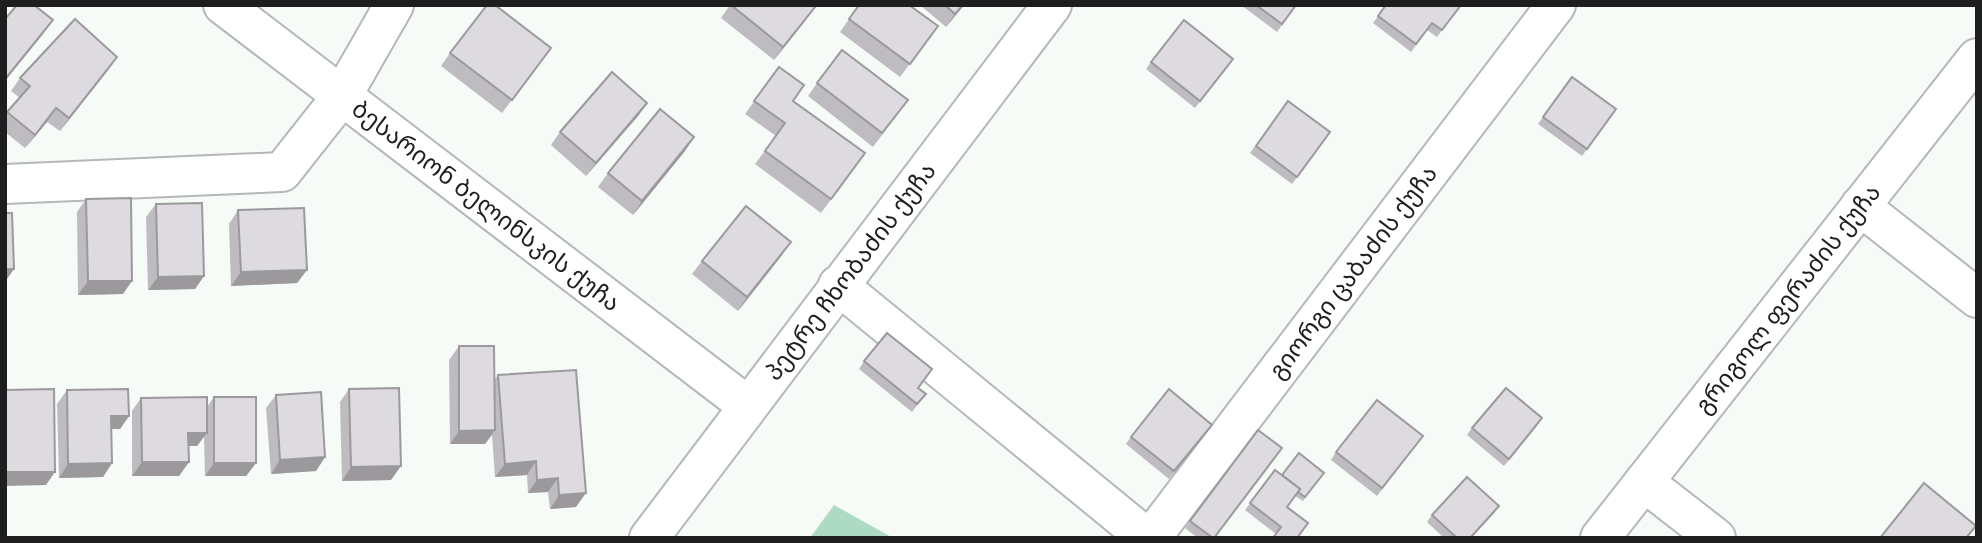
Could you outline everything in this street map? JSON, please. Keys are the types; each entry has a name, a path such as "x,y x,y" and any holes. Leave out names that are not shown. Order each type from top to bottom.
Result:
{"street":[{"name":"ბესარიონ ბელინსკის ქუჩა","path":"223,5 748,406"},
{"path":"5,184 282,172 342,96 394,5"},
{"name":"პეტრე ჩხობაძის ქუჩა","path":"649,538 1052,5"},
{"name":"გიორგი ცაბაძის ქუჩა","path":"1149,538 1556,5"},
{"name":"გრიგოლ ფერაძის ქუჩა","path":"1600,538 1977,58"},
{"path":"1860,206 1977,298"},
{"path":"838,285 1149,538"},
{"path":"1644,482 1716,538"}],"green space":[{"path":"834,505 893,538 810,538"}],"building":[{"path":"17,5 34,5 53,20 6,78 5,19"},
{"path":"487,5 495,5 551,48 512,100 450,53"},
{"path":"731,5 812,5 815,7 783,47"},
{"path":"859,5 909,5 938,26 910,64 849,19"},
{"path":"945,5 963,5 955,14"},
{"path":"1256,5 1296,5 1282,24"},
{"path":"1386,5 1461,5 1442,30 1432,23 1416,44 1378,16"},
{"path":"75,19 117,57 69,118 56,108 35,135 7,112 30,86 20,78"},
{"path":"1184,20 1233,59 1200,101 1151,62"},
{"path":"842,50 908,100 882,133 817,83"},
{"path":"779,67 804,85 793,101 865,153 831,199 765,151 785,123 754,101"},
{"path":"612,72 647,103 596,163 560,132"},
{"path":"1572,77 1616,109 1587,149 1543,117"},
{"path":"1288,101 1330,132 1297,177 1256,146"},
{"path":"660,109 694,137 642,201 608,173"},
{"path":"131,198 132,281 88,281 86,199"},
{"path":"202,203 204,276 158,277 156,204"},
{"path":"746,206 791,242 747,297 702,261"},
{"path":"304,208 307,270 241,272 238,210"},
{"path":"5,213 12,213 14,269 5,269"},
{"path":"887,333 932,369 918,388 926,394 917,404 864,361"},
{"path":"459,346 494,346 495,430 459,431"},
{"path":"576,370 586,493 559,495 558,478 537,480 536,461 505,464 498,375"},
{"path":"399,388 401,466 351,467 349,389"},
{"path":"1506,388 1542,418 1509,459 1472,428"},
{"path":"54,389 55,472 5,472 5,390"},
{"path":"128,389 129,416 111,416 112,463 68,464 67,390"},
{"path":"1169,389 1212,425 1174,471 1131,437"},
{"path":"321,392 325,457 280,460 276,395"},
{"path":"207,397 207,433 188,433 189,462 142,462 141,398"},
{"path":"214,397 256,397 256,463 214,463"},
{"path":"1377,400 1423,436 1382,488 1336,452"},
{"path":"1258,430 1282,448 1213,538 1190,521"},
{"path":"1299,453 1324,473 1305,497 1298,492 1300,489 1282,475"},
{"path":"1275,470 1300,489 1287,507 1308,523 1297,538 1273,538 1281,527 1250,503"},
{"path":"1467,477 1499,506 1470,538 1457,538 1432,515"},
{"path":"1924,483 1976,526 1966,538 1880,538"}]}
